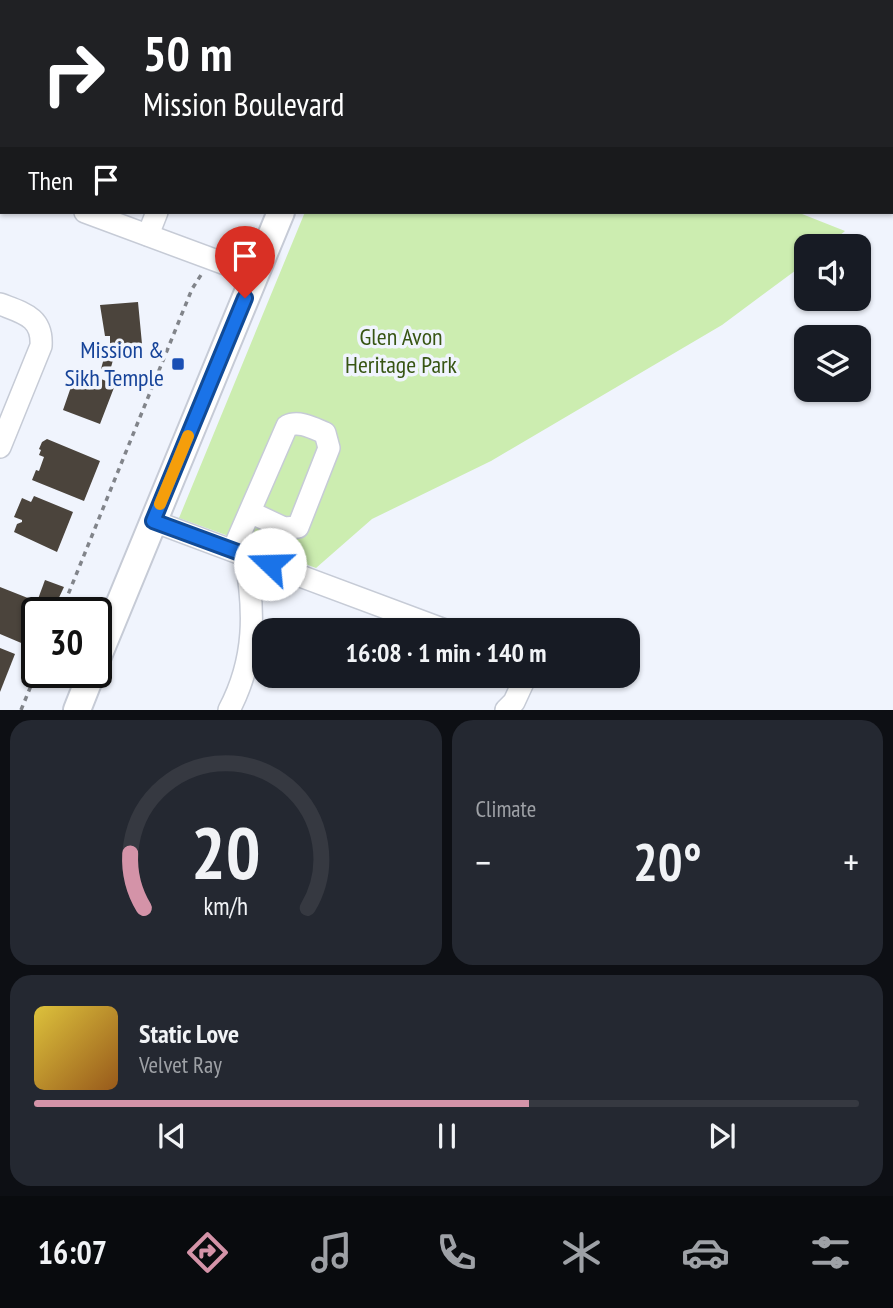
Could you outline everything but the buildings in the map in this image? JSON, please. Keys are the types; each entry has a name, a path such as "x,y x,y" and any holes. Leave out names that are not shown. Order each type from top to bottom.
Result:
{"main road":[{"path":"112,622 280,214"},
{"path":"77,709 86,688"}],"street":[{"path":"96,214 255,275"},
{"path":"148,235 156,214"},
{"path":"0,304 38,323 42,333 41,346 0,447"},
{"path":"229,709 239,691 249,655 253,613 239,553 250,512 287,426 292,423 303,425 325,433 329,448 298,527 284,528 250,512"},
{"path":"153,521 413,618"},
{"path":"506,709 514,702 520,688"}],"path":[{"path":"67,597 192,289 212,258"},
{"path":"21,709 30,688"}],"green space":[{"name":"Glen Avon Heritage Park","path":"304,214 802,214 845,231 841,234 794,234 794,272 722,325 491,461 372,519 316,568 179,518"}],"slow traffic":[{"path":"160,504 188,436"}],"place":[{"name":"Mission & Sikh Temple","path":"178,364"}],"route":[{"path":"245,298 153,521 270,564"}]}
